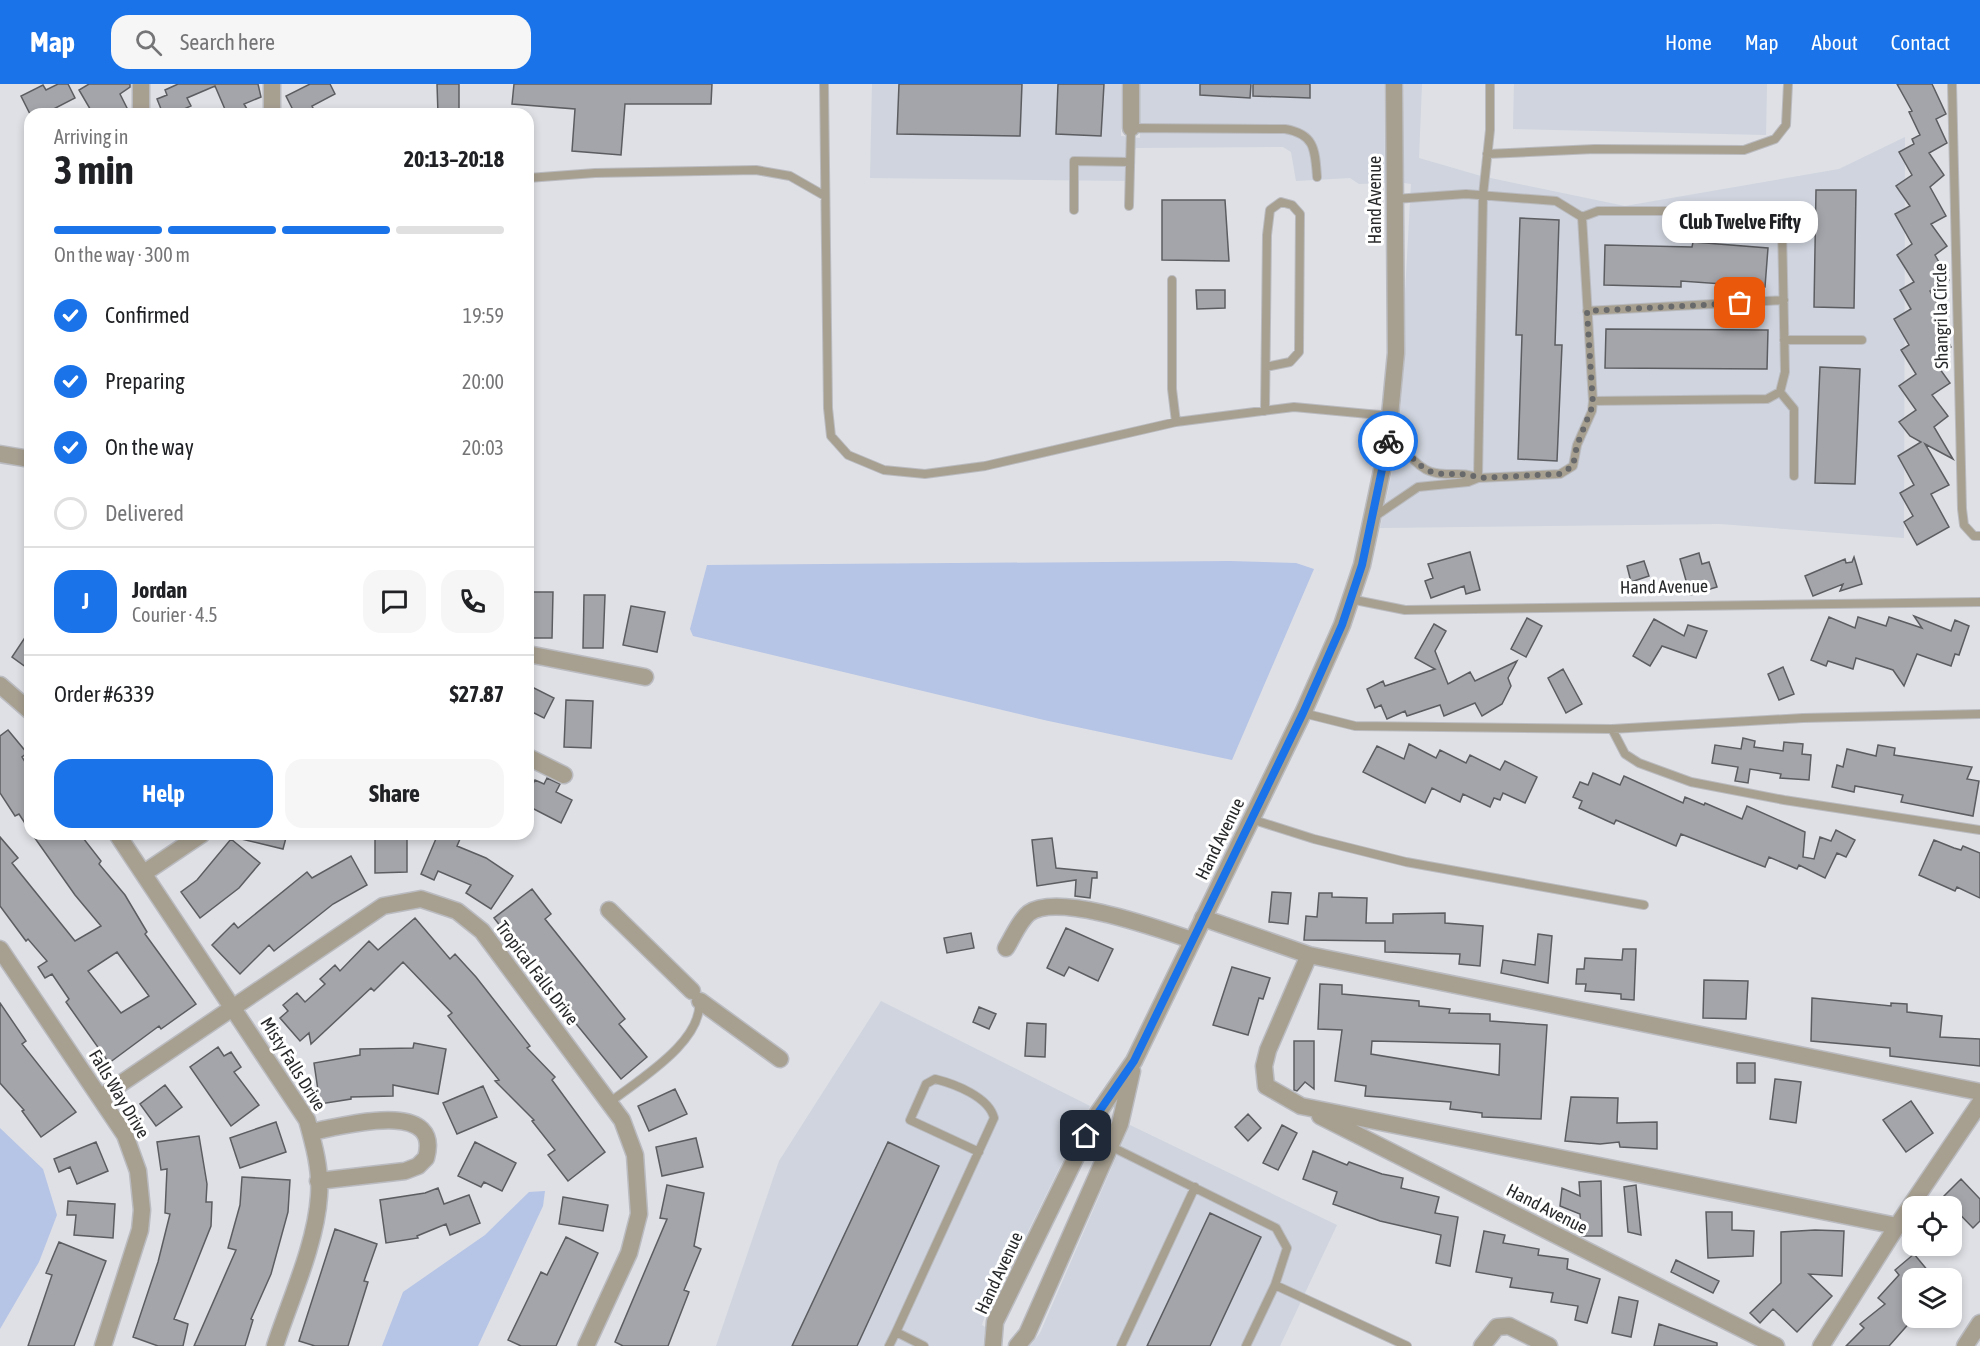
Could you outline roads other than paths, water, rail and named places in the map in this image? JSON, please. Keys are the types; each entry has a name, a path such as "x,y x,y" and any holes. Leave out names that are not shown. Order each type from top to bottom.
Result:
{"street":[{"path":"141,84 141,108"},
{"path":"272,84 272,108"},
{"path":"1131,84 1131,128"},
{"name":"Hand Avenue","path":"993,1346 995,1322 1046,1217 1096,1116 1134,1061 1303,713 1362,565 1390,422 1396,353 1394,84"},
{"path":"0,454 24,458"},
{"path":"534,655 645,677"},
{"path":"0,685 24,706"},
{"path":"534,760 564,775"},
{"name":"Misty Falls Drive","path":"121,840 234,1006 307,1120 317,1158 319,1196 312,1233 275,1346"},
{"path":"144,873 193,840"},
{"name":"Tropical Falls Drive","path":"101,1096 383,906 421,899 457,911 482,931 622,1120 635,1155 639,1214 629,1253 586,1346"},
{"path":"1006,948 1028,914 1048,906 1066,906 1128,920 1192,940"},
{"path":"609,910 696,996 780,1059"},
{"path":"1203,918 1309,955 1980,1092"},
{"name":"Falls Way Drive","path":"0,949 101,1096 125,1135 138,1171 142,1210 140,1230 103,1346"},
{"name":"Hand Avenue","path":"1309,955 1268,1050 1264,1066 1266,1086 1301,1106 1776,1346"},
{"name":"Hand Avenue","path":"1017,1346 1026,1334 1120,1124 1134,1061"},
{"path":"1821,1346 1897,1226 1980,1103"},
{"path":"1301,1106 1897,1226"},
{"path":"310,1132 393,1119 414,1124 422,1130 427,1139 426,1158 411,1169 318,1181"},
{"path":"1965,1346 1980,1323"},
{"path":"1482,1346 1497,1327 1509,1326 1549,1346"}],"lane":[{"path":"824,84 828,408 831,436 848,455 884,471 925,474 985,466 1176,422 1294,407 1390,422 1422,467 1434,473 1469,474 1478,478"},
{"path":"1478,478 1483,195 1490,84"},
{"path":"1487,153 1595,149 1744,150 1775,140 1786,125 1788,84"},
{"name":"Shangri la Circle","path":"1952,84 1962,509 1964,525 1974,536 1980,536"},
{"path":"1130,206 1131,128 1285,129 1300,132 1310,141 1315,155 1317,177"},
{"path":"1074,210 1074,161 1130,162"},
{"path":"534,177 595,173 756,170 790,176 825,196"},
{"path":"1395,199 1466,194 1556,201 1582,217"},
{"path":"1265,411 1267,235 1270,210 1281,202 1292,205 1300,214 1299,352 1290,362 1266,367"},
{"path":"1582,217 1598,211 1768,211 1782,228 1785,372 1780,392 1767,399 1593,401"},
{"path":"1372,519 1418,487 1468,482 1478,478 1560,474 1573,466 1577,445 1592,411 1593,401 1582,217"},
{"path":"1172,280 1172,389 1176,422"},
{"path":"1587,311 1784,300"},
{"path":"1784,340 1862,340"},
{"path":"1780,392 1794,409 1794,476"},
{"name":"Hand Avenue","path":"1350,599 1405,610 1980,602"},
{"path":"1303,713 1355,726 1612,729 1803,718 1980,714"},
{"path":"1612,729 1625,754 1632,759 1662,773 1691,782 1784,800 1980,830"},
{"path":"1251,819 1314,839 1406,862 1644,905"},
{"path":"609,1103 672,1053 696,1025 696,996"},
{"path":"889,1346 979,1152 994,1118 988,1104 946,1081 935,1079 926,1084 910,1119 979,1152"},
{"path":"1110,1146 1276,1228 1287,1248 1275,1285 1246,1346"},
{"path":"1121,1346 1195,1186"},
{"path":"1275,1285 1407,1346"},
{"path":"896,1332 924,1346"}],"water":[{"path":"1230,561 1296,563 1314,569 1232,760 1044,720 693,636 690,629 707,565"},
{"path":"0,1128 43,1169 57,1215 39,1262 0,1329"},
{"path":"545,1191 543,1206 478,1346 382,1346 403,1292 485,1235 529,1192"}],"place":[{"name":"Club Twelve Fifty","path":"1740,303"}]}
